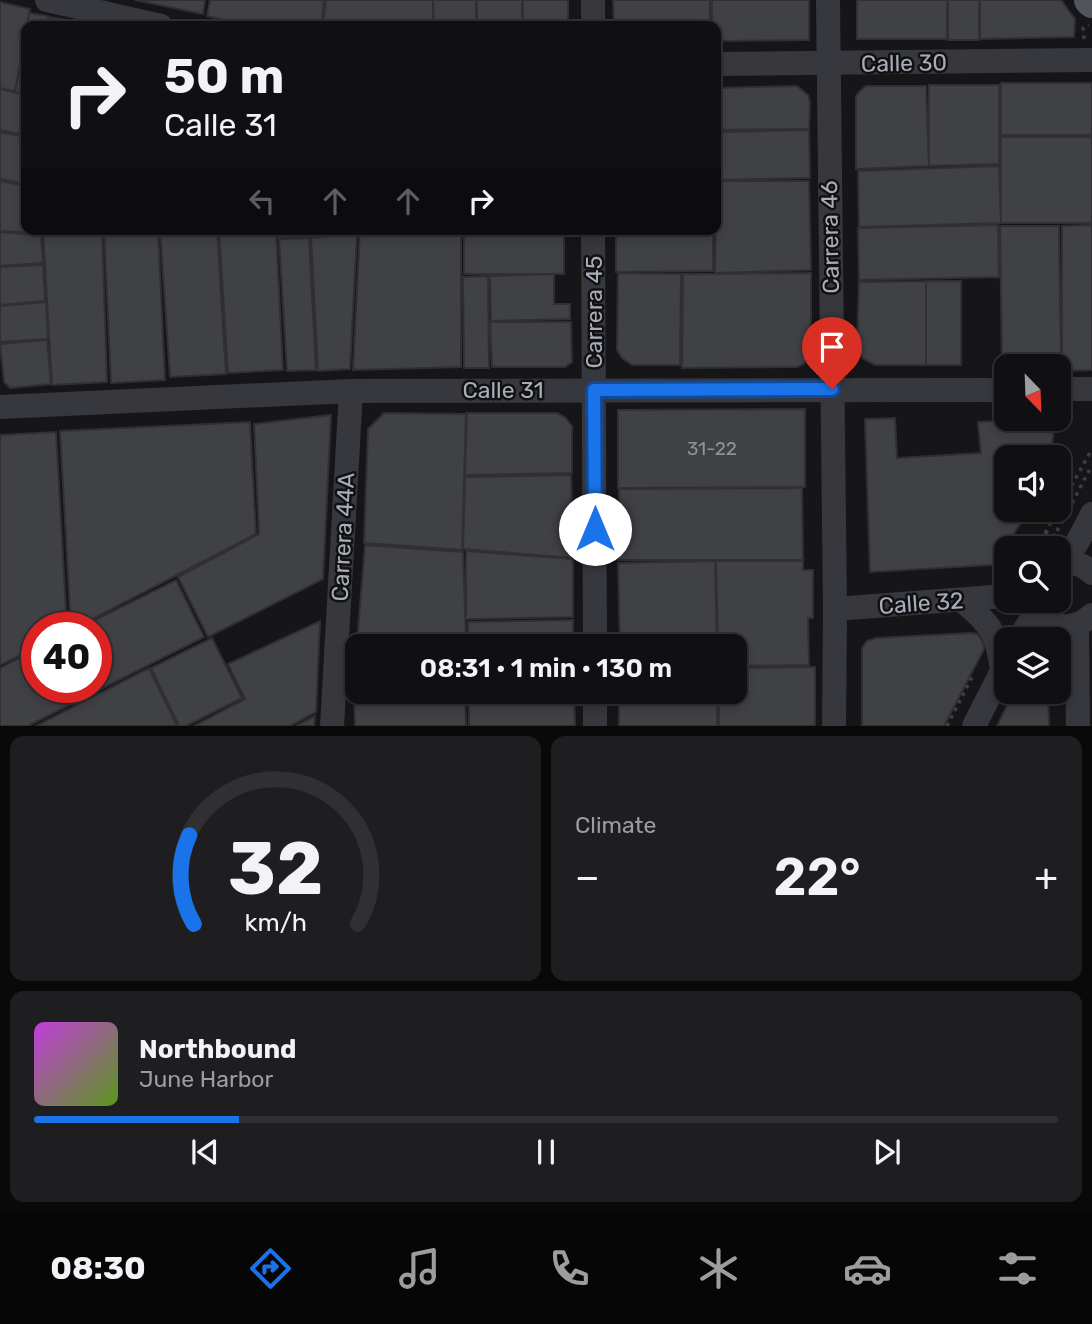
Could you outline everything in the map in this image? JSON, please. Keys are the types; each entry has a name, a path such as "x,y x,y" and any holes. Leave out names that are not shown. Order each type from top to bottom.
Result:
{"street":[{"path":"47,0 139,21"},
{"path":"593,0 593,21"},
{"name":"Carrera 46","path":"828,0 834,726"},
{"name":"Calle 30","path":"721,64 1092,60"},
{"name":"Carrera 45","path":"593,235 595,634"},
{"path":"1071,389 1092,389"},
{"name":"Calle 31","path":"0,407 351,391 994,390"},
{"name":"Carrera 44A","path":"332,726 351,391"},
{"path":"1071,549 1092,514"},
{"path":"1077,543 1091,572"},
{"path":"1071,562 1091,572"},
{"name":"Calle 32","path":"835,609 994,597"},
{"path":"961,600 983,619 994,633"},
{"path":"1041,613 1049,622 1058,625 1084,620 1079,726"},
{"path":"974,726 994,687"},
{"path":"595,704 595,726"}],"path":[{"path":"1071,486 1092,449"}],"building":[{"path":"135,0 205,0 203,14"},
{"path":"210,0 324,0 322,21 228,21 207,16"},
{"path":"326,0 433,0 433,21 324,21"},
{"path":"433,0 476,0 476,21 434,21"},
{"path":"477,0 522,0 522,21 477,21"},
{"path":"523,0 568,0 568,21 523,21"},
{"path":"613,0 710,0 710,21 614,21"},
{"path":"712,0 809,0 809,40 721,41 721,21 712,21"},
{"path":"857,0 947,0 947,39 857,39"},
{"path":"948,0 979,0 979,40 948,40"},
{"path":"980,0 1061,0 1075,19 1074,37 980,39"},
{"path":"0,2 30,9 28,21 21,21 21,58 15,91 0,88"},
{"path":"29,13 48,16 47,21 28,21"},
{"path":"49,17 68,20 68,21 48,21"},
{"path":"21,58 21,93 15,92"},
{"path":"1001,83 1092,83 1092,135 1001,135"},
{"path":"929,85 999,85 999,164 929,166"},
{"path":"797,86 808,95 809,129 721,130 721,88"},
{"path":"866,86 926,86 929,166 856,169 856,96"},
{"path":"0,89 21,94 21,134 0,130"},
{"path":"809,130 810,178 721,180 721,132"},
{"path":"0,132 21,136 21,183 0,179"},
{"path":"1001,137 1092,137 1092,223 1001,223"},
{"path":"999,166 1001,223 859,227 858,171"},
{"path":"0,181 21,185 21,232 0,231"},
{"path":"721,181 809,181 811,270 715,273 715,235 721,235"},
{"path":"998,225 999,277 859,280 858,228"},
{"path":"1092,225 1092,370 1071,371 1071,354 1062,354 1062,226"},
{"path":"1000,226 1059,226 1061,354 1002,354"},
{"path":"0,232 41,235 43,263 0,266"},
{"path":"43,235 102,235 107,382 52,385"},
{"path":"104,235 158,235 165,380 111,383"},
{"path":"160,235 217,235 226,374 170,377"},
{"path":"219,235 276,235 283,370 228,373"},
{"path":"277,235 325,235 277,238"},
{"path":"357,235 350,369 318,371 311,238"},
{"path":"360,235 461,235 461,367 353,370"},
{"path":"464,235 564,235 564,274 464,274"},
{"path":"616,235 713,235 713,271 616,272"},
{"path":"309,238 316,370 287,371 279,239"},
{"path":"43,265 45,301 0,305 0,267"},
{"path":"618,273 681,274 680,365 632,365 622,358 617,350"},
{"path":"811,273 811,354 804,364 797,367 682,368 683,274"},
{"path":"554,274 554,304 570,304 570,319 491,321 490,276"},
{"path":"488,276 489,368 464,368 463,277"},
{"path":"926,281 961,281 961,365 926,365"},
{"path":"926,281 961,281 961,365 926,365"},
{"path":"961,281 961,365 875,365 862,358 857,345 859,282"},
{"path":"46,302 48,339 0,342 0,306"},
{"path":"490,322 571,322 572,362 565,367 492,367"},
{"path":"47,340 51,384 10,388 4,382 0,344"},
{"path":"805,409 805,487 618,488 618,410"},
{"path":"384,413 466,414 462,550 364,543 368,429"},
{"path":"467,413 557,413 565,417 572,426 572,473 465,475"},
{"path":"331,415 323,579 208,637 178,577 259,534 254,424"},
{"path":"895,418 897,458 981,453 978,422 994,421 994,431 1054,431 1052,445 994,445 994,522 1021,522 1012,536 994,536 994,565 870,572 865,419"},
{"path":"250,422 256,534 106,612 70,612 60,431"},
{"path":"56,432 66,612 21,612 21,655 0,665 0,435"},
{"path":"571,475 574,558 463,549 465,477"},
{"path":"802,488 803,560 618,560 619,489"},
{"path":"365,545 463,552 466,634 358,634"},
{"path":"466,551 573,559 573,617 466,619"},
{"path":"715,561 717,634 620,634 618,563"},
{"path":"716,561 803,561 803,570 813,570 813,618 808,618 809,665 747,666 747,634 718,634"},
{"path":"176,580 204,637 112,684 111,612"},
{"path":"573,620 573,634 468,634 468,622"},
{"path":"320,621 316,712 290,726 194,726 245,699 228,664"},
{"path":"977,634 984,649 944,726 862,726 862,648 867,641 876,638"},
{"path":"212,638 242,698 186,726 179,726 151,668"},
{"path":"21,657 21,703 73,703 28,726 0,726 0,668"},
{"path":"815,667 815,726 719,726 719,704 747,704 747,668"},
{"path":"149,668 177,726 36,726 81,703 112,703 112,687"},
{"path":"354,704 465,704 466,726 355,726"},
{"path":"469,704 574,704 575,726 469,726"},
{"path":"619,704 717,704 717,726 619,726"},
{"path":"1008,704 1048,704 1049,726 997,726"},
{"path":"315,716 314,726 296,726"}],"route":[{"path":"595,529 594,390 832,389"}]}
